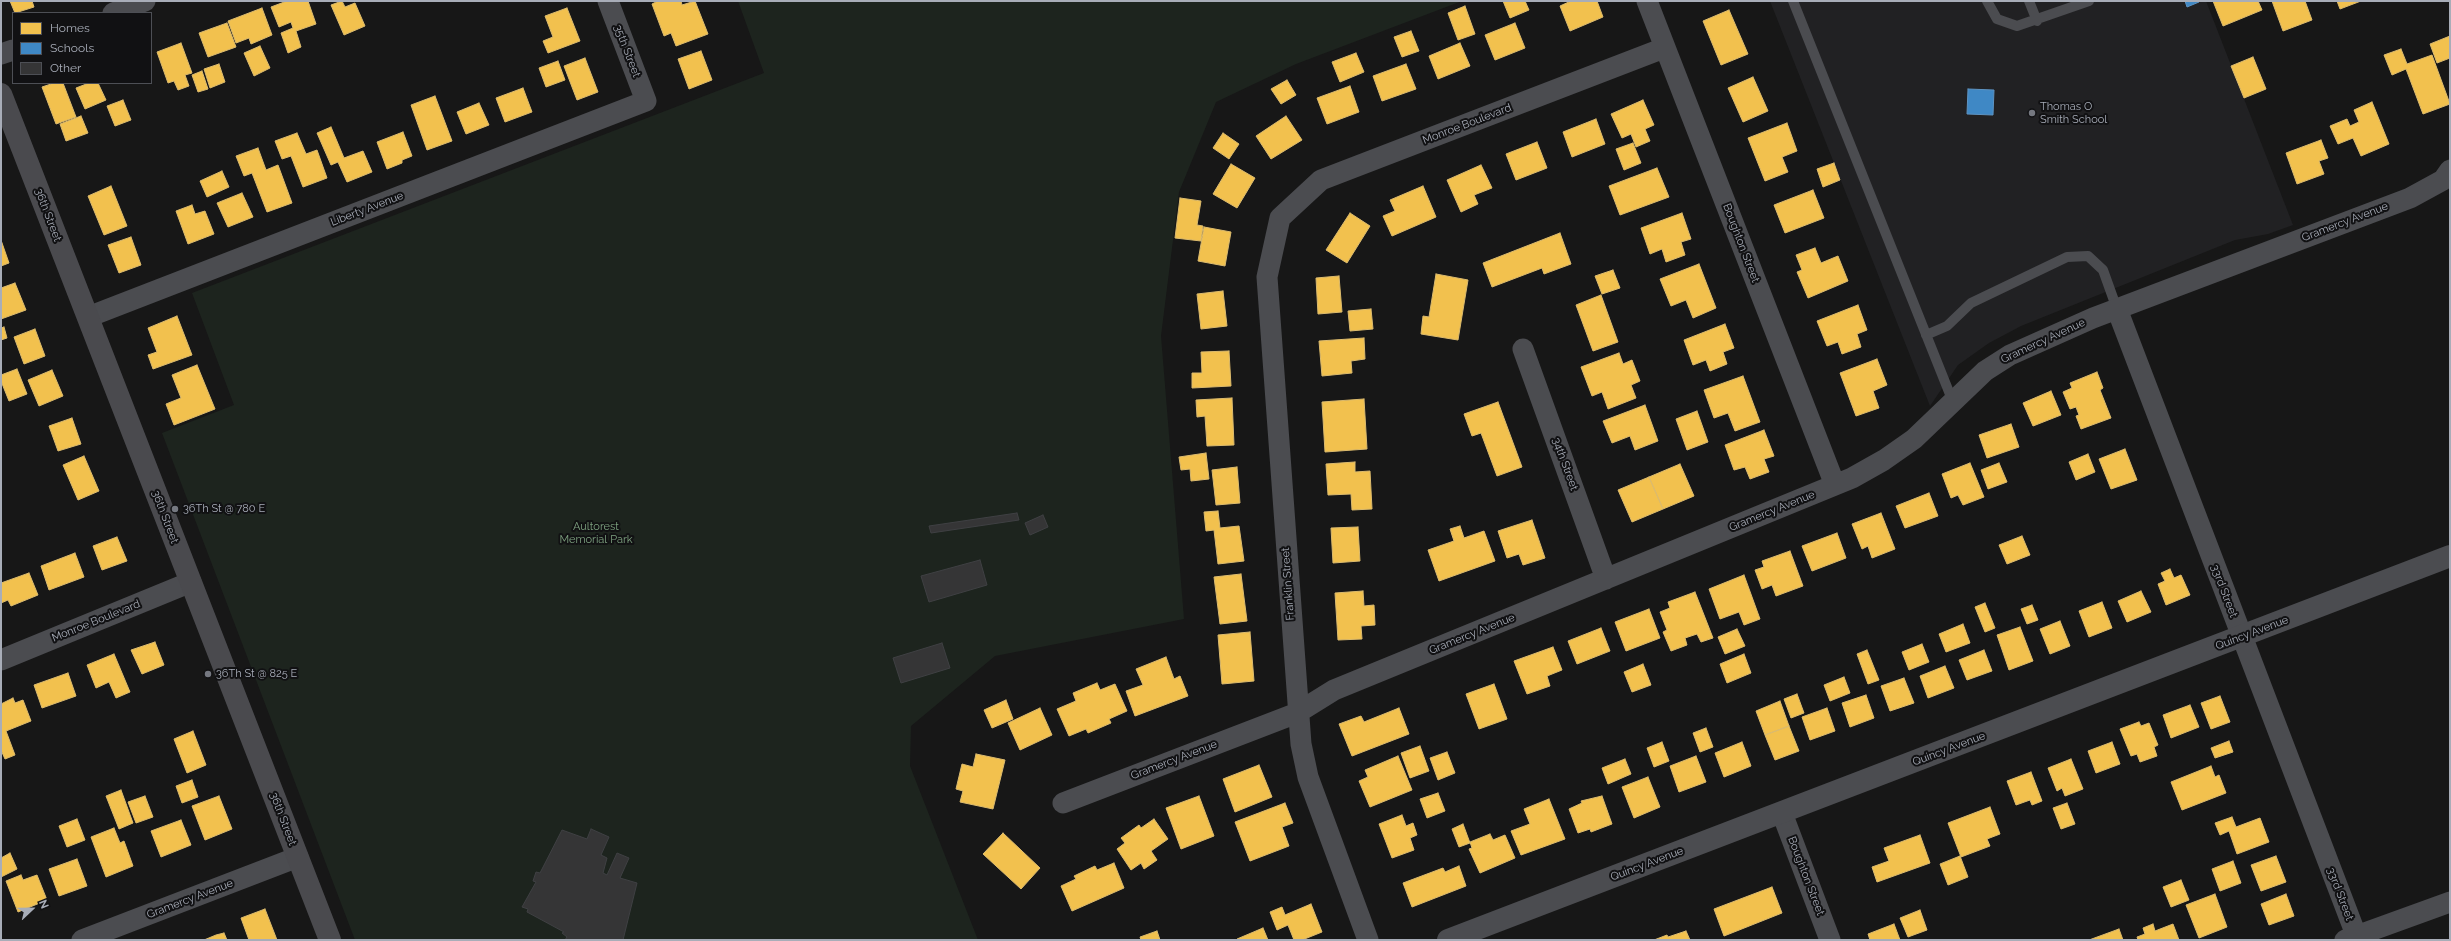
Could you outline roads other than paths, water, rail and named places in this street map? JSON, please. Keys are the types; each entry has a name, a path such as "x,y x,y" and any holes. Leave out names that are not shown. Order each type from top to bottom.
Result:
{"main road":[{"name":"36th Street","path":"1,94 330,940"}],"street":[{"path":"116,12 145,1"},
{"name":"35th Street","path":"608,1 646,101"},
{"name":"Boughton Street","path":"1647,1 1835,485"},
{"name":"Monroe Boulevard","path":"1280,218 1321,180 1664,48"},
{"path":"1,54 12,50"},
{"name":"Liberty Avenue","path":"88,317 646,101"},
{"name":"Gramercy Avenue","path":"1063,803 1297,713 1334,690 1852,478 1890,456 1914,439 1985,371 2010,355 2117,309 2410,198 2448,179"},
{"name":"Franklin Street","path":"1280,218 1267,277 1297,713 1301,744 1308,777 1368,940"},
{"name":"33rd Street","path":"2117,309 2242,637 2353,939"},
{"name":"34th Street","path":"1523,349 1606,579"},
{"name":"Quincy Avenue","path":"1448,940 2242,637 2450,556"},
{"name":"Monroe Boulevard","path":"1,660 191,582"},
{"name":"Boughton Street","path":"1782,813 1830,940"},
{"name":"Gramercy Avenue","path":"82,940 298,857"},
{"path":"2353,939 2450,902"}],"lane":[{"path":"1793,1 1953,402"},
{"path":"1987,1 1997,19 2017,26 2037,21 2089,1"},
{"path":"2029,1 2037,21"},
{"path":"1926,335 1947,326 1971,303 2067,257 2088,256 2103,270 2117,309"}],"place":[{"name":"Thomas O Smith School","path":"2032,113"},
{"name":"36Th St @ 780 E","path":"175,509"},
{"name":"36Th St @ 825 E","path":"208,674"}],"park label":[{"name":"Aultorest Memorial Park","path":"596,533"}]}
